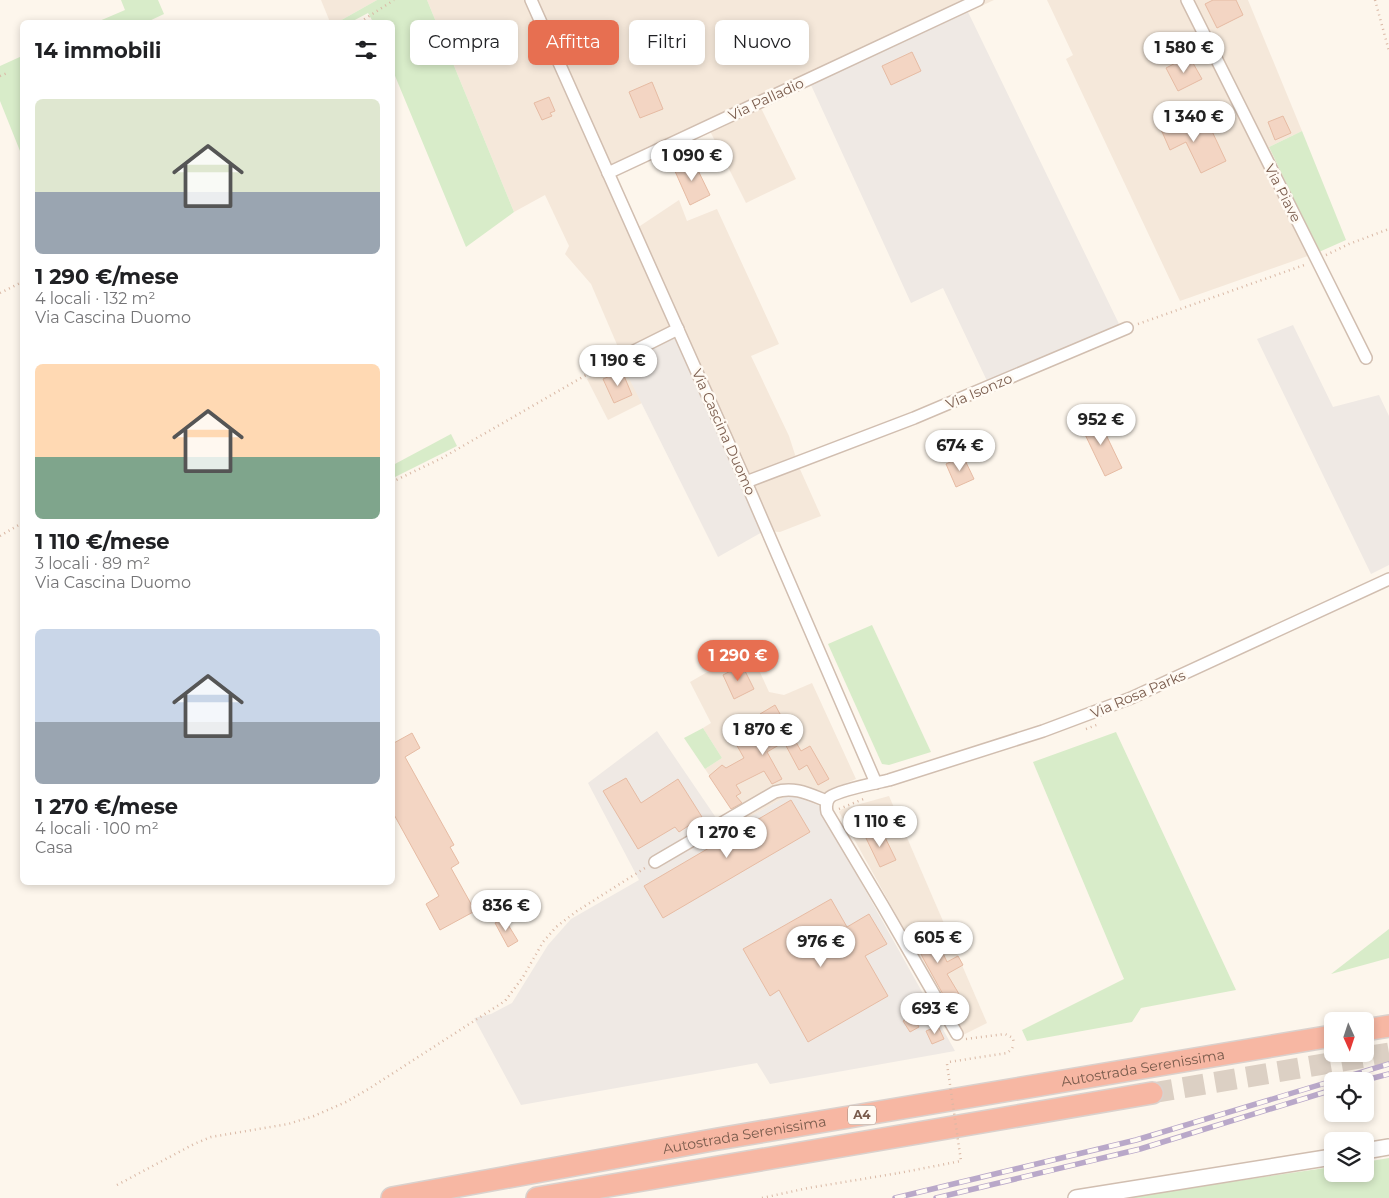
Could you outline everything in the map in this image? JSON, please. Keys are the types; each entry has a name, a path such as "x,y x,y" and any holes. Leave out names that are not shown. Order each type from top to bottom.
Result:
{"highway":[{"path":"1374,1028 1389,1026"},
{"name":"Autostrada Serenissima","path":"392,1198 718,1140 1324,1037"},
{"name":"Autostrada Serenissima","path":"537,1198 1152,1093"}],"street":[{"name":"Via Cascina Duomo","path":"531,0 746,482 876,783"},
{"name":"Via Palladio","path":"608,173 978,0"},
{"name":"Via Piave","path":"1187,0 1366,358"},
{"name":"Via Isonzo","path":"746,482 914,418 1127,328"},
{"path":"598,368 678,329"},
{"name":"Via Rosa Parks","path":"827,801 831,796 1043,731 1132,698 1389,579"},
{"path":"655,862 775,792 794,789 827,801 827,812 884,906 958,1037"},
{"path":"1374,1150 1389,1148"},
{"path":"1076,1198 1324,1158"}],"path":[{"path":"363,20 394,0"},
{"path":"1375,0 1389,51"},
{"path":"0,76 7,73"},
{"path":"1127,328 1317,260 1349,244 1389,229"},
{"path":"0,293 20,283"},
{"path":"395,481 442,458 598,368"},
{"path":"0,536 20,524"},
{"path":"1084,729 1102,723"},
{"path":"836,814 839,809 867,798"},
{"path":"117,1185 210,1137 288,1124 314,1116 346,1102 370,1088 504,1001 523,977 543,942 556,927 577,911 655,862"},
{"path":"762,1198 961,1161 946,1064 1007,1053 1012,1050 1014,1044 1013,1038 1005,1034 958,1037"}],"shaded area":[{"path":"321,0 377,0 342,20 329,20"},
{"path":"427,0 994,0 761,108 796,179 746,203 709,129 614,173 637,228 679,200 687,221 717,209 779,344 751,356 789,436 799,467 821,516 780,532 764,531 624,361 591,284 565,254 569,246 545,195 514,212 454,65 518,65 518,20 435,20"},
{"path":"1047,0 1248,0 1302,131 1269,147 1319,252 1180,301 1066,59 1073,55"},
{"path":"968,12 1120,326 988,383 943,288 911,303 811,85"},
{"path":"1293,325 1333,407 1379,395 1389,416 1389,565 1371,574 1257,339"},
{"path":"676,334 764,531 718,557 621,362"},
{"path":"621,362 642,403 608,420 587,379"},
{"path":"749,648 769,692 784,695 812,683 856,779 827,791 820,806 790,794 741,822 705,769 722,758 703,728 711,723 690,682"},
{"path":"657,731 725,831 790,794 820,806 955,1051 770,1084 757,1063 521,1105 474,1018 491,1014 512,1003 548,945 571,919 639,880 588,783"},
{"path":"889,796 987,1023 963,1035 839,812 842,809"}],"green space":[{"path":"121,0 158,0 164,14 151,20 102,20 125,10"},
{"path":"377,0 427,0 435,20 410,20 410,65 454,65 514,212 466,247 395,76 395,20 372,20 368,13 355,20 342,20"},
{"path":"20,57 20,151 0,101 0,66"},
{"path":"1302,131 1346,240 1319,252 1269,147"},
{"path":"451,434 457,446 395,477 395,464"},
{"path":"872,625 931,752 889,765 882,764 828,644"},
{"path":"703,728 722,758 705,769 684,738"},
{"path":"1116,732 1236,990 1141,1008 1132,1022 1027,1041 1022,1030 1124,979 1033,762"},
{"path":"1389,929 1389,958 1331,974"},
{"path":"1389,1158 1389,1198 1119,1198 1324,1168 1324,1182 1374,1182 1374,1160"}],"building":[{"path":"1213,0 1236,0 1243,15 1217,28 1205,4"},
{"path":"912,52 921,71 891,85 882,66"},
{"path":"1189,56 1202,79 1178,91 1166,68"},
{"path":"652,82 663,109 640,118 629,92"},
{"path":"549,97 555,111 550,113 552,116 542,120 534,103"},
{"path":"1186,115 1195,134 1210,127 1226,161 1201,173 1186,142 1170,150 1160,127"},
{"path":"1283,116 1291,133 1275,140 1268,122"},
{"path":"693,160 710,195 690,205 674,169"},
{"path":"622,371 632,395 614,403 603,379"},
{"path":"1097,416 1122,468 1105,476 1080,424"},
{"path":"963,456 974,479 956,487 946,464"},
{"path":"742,665 754,689 734,699 723,675"},
{"path":"775,705 801,751 810,746 829,779 818,785 807,765 799,770 784,742 767,752 782,779 772,784 764,771 736,785 741,793 736,796 742,803 731,809 709,776 722,765 726,768 744,758 731,735 762,718 760,714"},
{"path":"412,733 420,748 405,757 454,845 450,847 459,863 451,868 475,911 440,930 426,904 439,896 395,816 395,742"},
{"path":"626,778 641,803 678,779 702,817 679,832 675,827 638,849 603,791"},
{"path":"791,800 810,832 663,918 644,886"},
{"path":"881,829 896,860 880,867 865,836"},
{"path":"831,899 847,927 869,914 887,944 865,956 888,996 808,1042 779,990 770,996 743,949"},
{"path":"504,918 518,941 508,947 495,923"},
{"path":"931,927 947,962 958,956 963,965 947,974 962,999 950,1007 912,936"},
{"path":"912,1015 919,1027 910,1032 903,1021"},
{"path":"938,1026 944,1039 932,1044 926,1031"}],"tunnel":[{"path":"1152,1093 1389,1053"}],"railway":[{"path":"895,1198 1136,1140 1389,1064"},
{"path":"1374,1078 1389,1074"},
{"path":"936,1198 1140,1149 1324,1092"}]}
